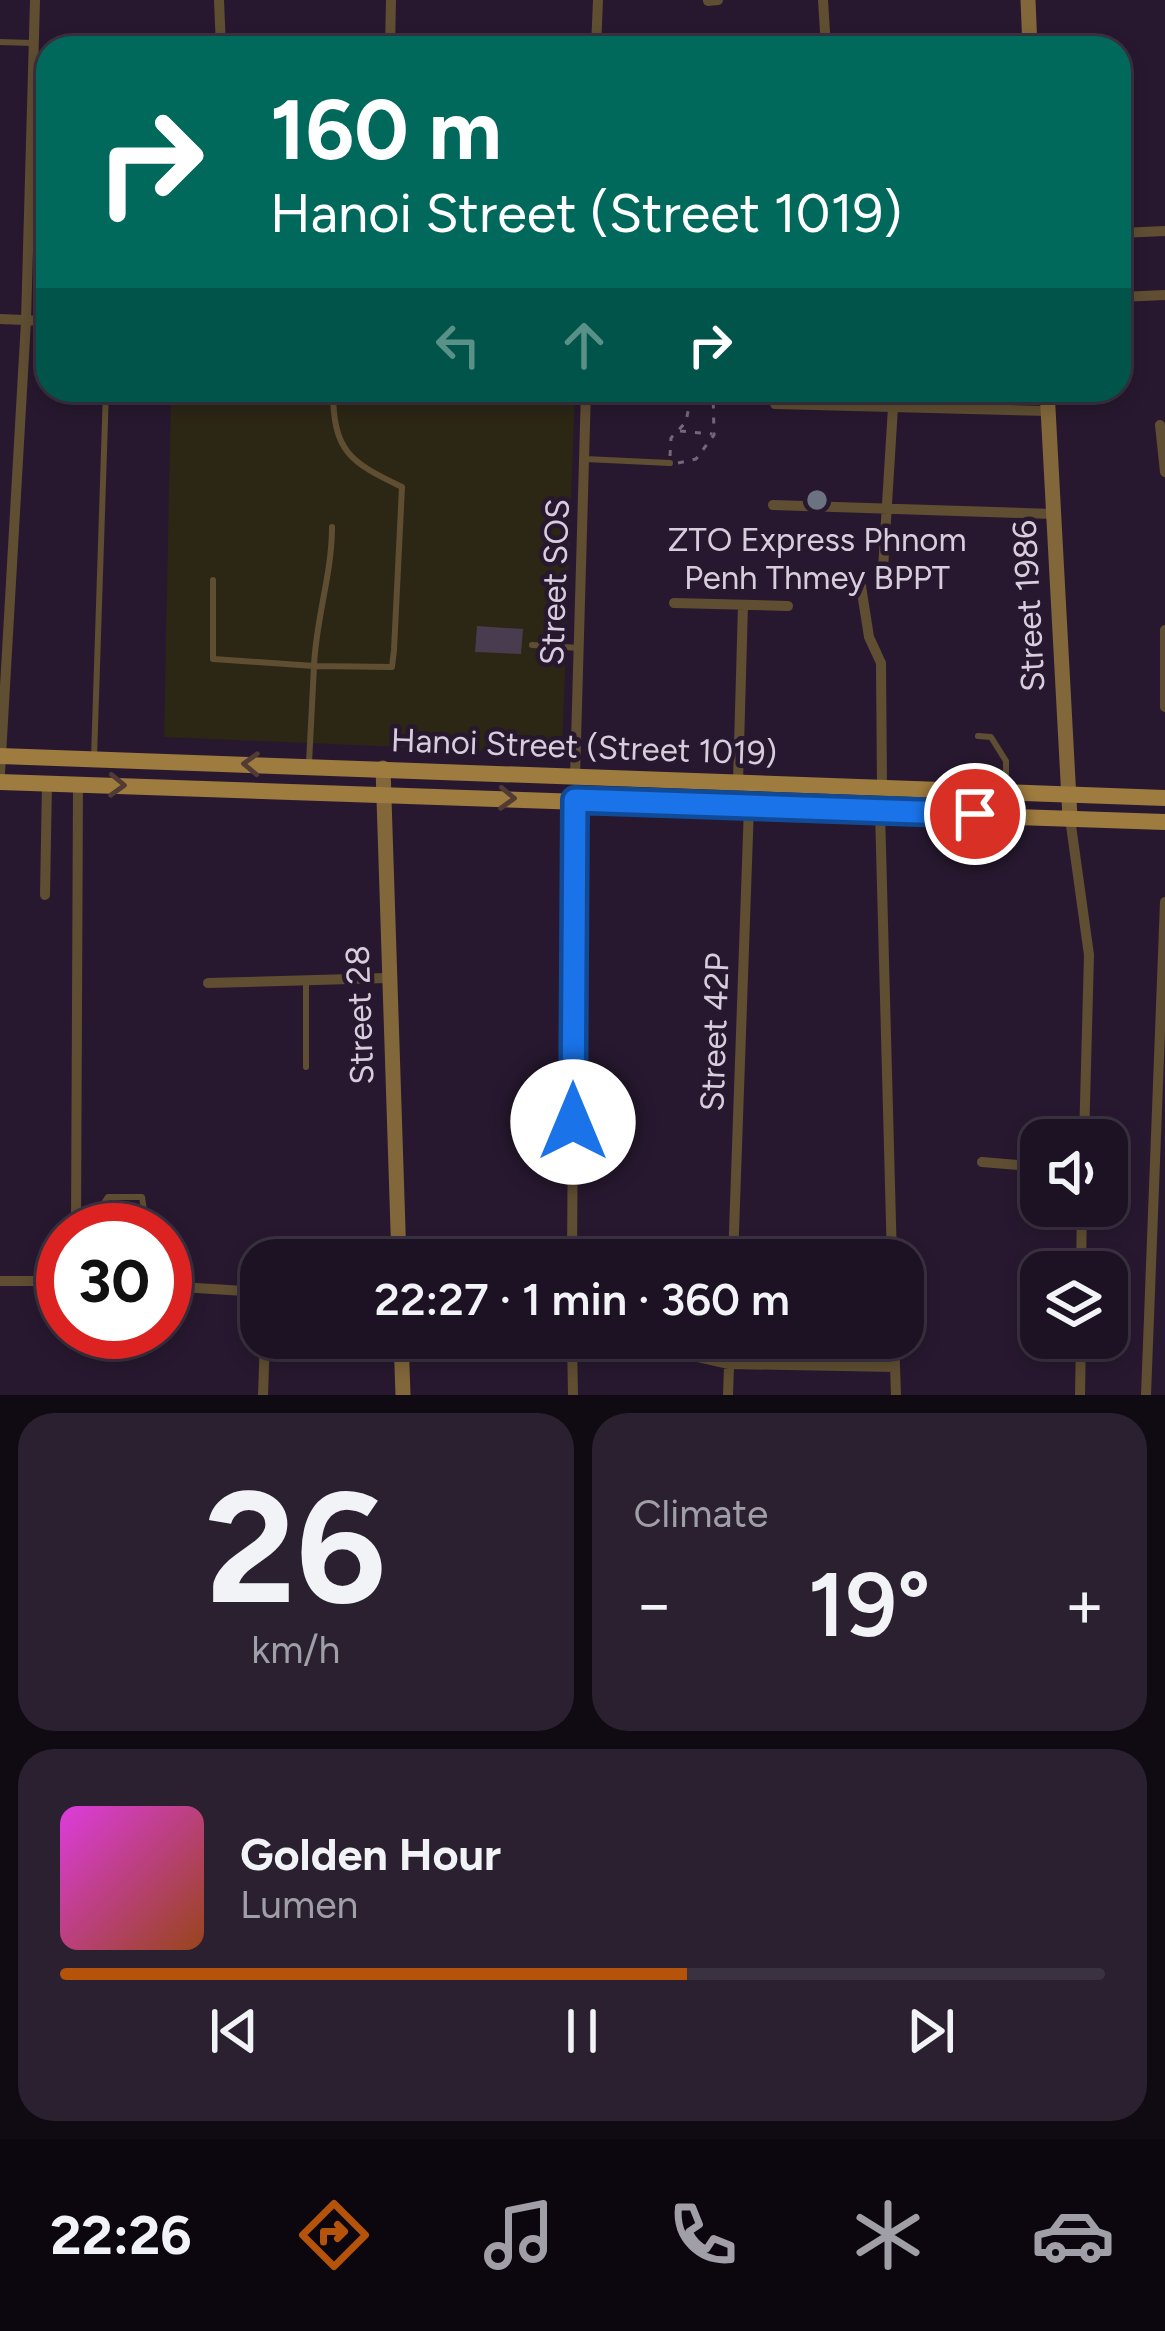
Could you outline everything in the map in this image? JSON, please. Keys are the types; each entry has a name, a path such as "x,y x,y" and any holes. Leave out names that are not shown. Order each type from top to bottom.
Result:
{"main road":[{"name":"Hanoi Street (Street 1019)","path":"0,756 1165,798"},
{"name":"Hanoi Street (Street 1019)","path":"0,777 47,783 1165,822"}],"street":[{"path":"0,777 26,321 35,0"},
{"path":"219,0 220,36"},
{"path":"390,36 391,0"},
{"path":"596,36 598,0"},
{"path":"823,0 825,36"},
{"path":"1028,0 1030,36"},
{"path":"30,222 36,222"},
{"path":"1131,232 1165,231"},
{"path":"1131,296 1165,295"},
{"path":"0,320 36,321"},
{"name":"Street SOS","path":"575,776 586,402"},
{"name":"Street 1986","path":"1048,402 1070,818"},
{"path":"775,404 1048,410"},
{"path":"882,585 892,407"},
{"path":"1160,425 1165,472"},
{"path":"773,505 1054,514"},
{"path":"861,586 869,637 881,663 882,787"},
{"path":"674,603 788,606"},
{"path":"738,782 743,605"},
{"path":"1165,630 1165,707"},
{"name":"Street 28","path":"383,769 398,1239"},
{"path":"44,895 47,783"},
{"path":"76,1203 78,784"},
{"path":"572,1239 575,800"},
{"name":"Street 42P","path":"734,1239 749,806"},
{"path":"880,811 891,1239"},
{"path":"1070,818 1089,955 1085,1119"},
{"path":"1146,1395 1159,1265 1165,902"},
{"path":"208,983 387,978"},
{"path":"982,1162 1020,1165"},
{"path":"0,1281 36,1281"},
{"path":"192,1288 240,1291"},
{"path":"263,1395 264,1359"},
{"path":"402,1359 403,1395"},
{"path":"572,1359 573,1395"},
{"path":"707,1359 729,1364 895,1367"},
{"path":"728,1395 729,1359"},
{"path":"895,1359 896,1395"},
{"path":"1080,1395 1081,1359"},
{"path":"1148,1371 1165,1372"}],"lane":[{"path":"0,42 35,43"},
{"path":"94,759 106,402"},
{"path":"213,580 213,659 392,667 402,487 360,470 343,450 333,402"},
{"path":"585,459 670,464"},
{"path":"308,766 316,612 332,560 332,527"},
{"path":"532,645 579,648"},
{"path":"978,736 991,737 1002,751 1006,792"},
{"path":"306,978 306,1067"},
{"path":"104,1203 108,1197 142,1198 143,1203"}],"path":[{"path":"690,402 670,464 696,459 714,434 713,402"},
{"path":"677,431 714,434"}],"shaded area":[{"path":"171,402 575,402 562,754 164,737"},
{"path":"477,626 523,629 521,654 475,652"}],"place":[{"name":"ZTO Express Phnom Penh Thmey BPPT","path":"817,500"}],"route":[{"path":"573,1122 575,800 975,814"}]}
